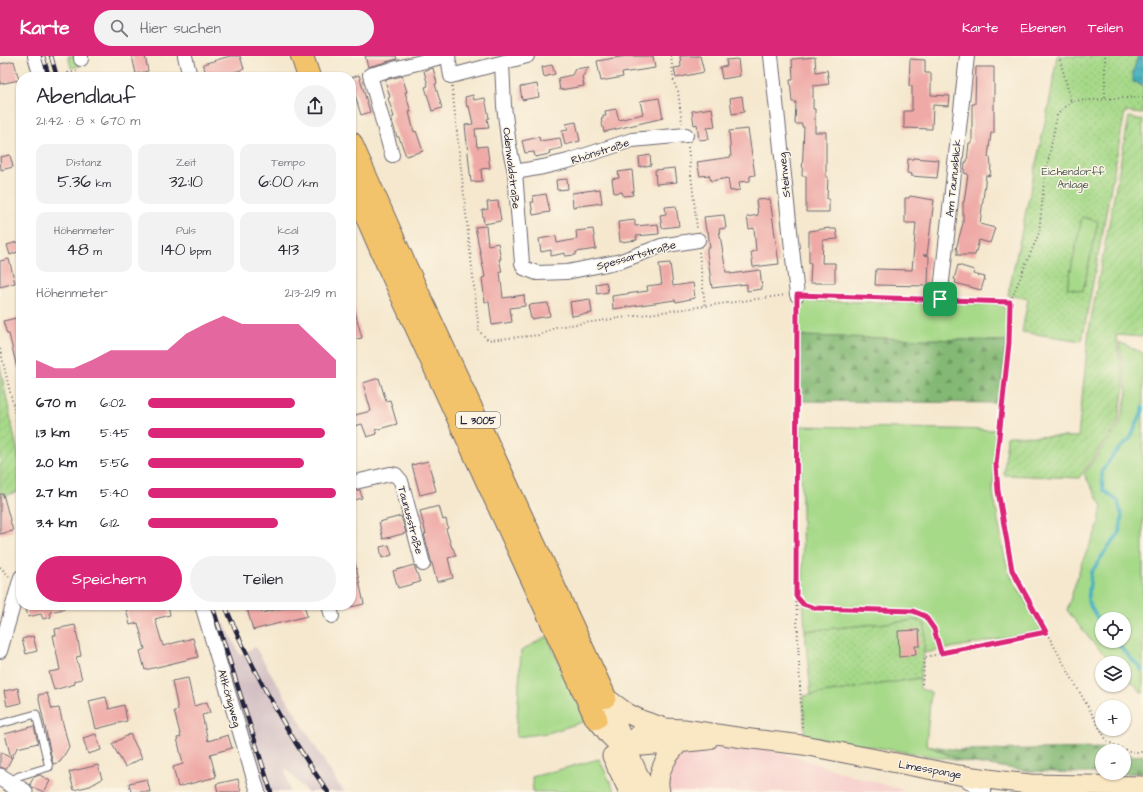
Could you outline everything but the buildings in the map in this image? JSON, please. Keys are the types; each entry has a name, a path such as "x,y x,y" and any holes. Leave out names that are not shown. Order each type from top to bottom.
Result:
{"highway":[{"path":"302,56 307,72"},
{"path":"317,56 323,72"},
{"name":"L 3005","path":"356,154 405,265 605,697"},
{"name":"L 3005","path":"356,192 390,270 596,718"}],"main road":[{"path":"605,697 634,717 665,728"},
{"name":"L 3005","path":"605,697 646,792"},
{"path":"596,718 608,735 616,742 625,746 643,746 743,738"},
{"name":"L 3005","path":"596,718 629,792"},
{"path":"617,768 625,746 640,734 650,731 665,728 684,729 743,738"},
{"name":"Limesspange","path":"743,738 803,745 1022,788 1143,786"},
{"path":"660,792 658,784 662,767 669,754 680,742"}],"street":[{"path":"35,56 40,72"},
{"path":"185,56 189,72"},
{"path":"392,155 370,75 447,56 451,76 527,56"},
{"name":"Steinweg","path":"771,56 797,295"},
{"name":"Am Taunusblick","path":"940,299 967,56"},
{"name":"Odenwaldstraße","path":"502,63 504,106 509,146 515,172 522,263 524,268 527,270"},
{"name":"Rhönstraße","path":"515,172 568,161 632,140 686,135"},
{"name":"Spessartstraße","path":"527,270 537,273 567,272 621,261 661,246 698,240"},
{"name":"Taunusstraße","path":"356,482 390,474 396,475 401,480 423,564"},
{"path":"0,651 16,595"},
{"name":"Altkönigweg","path":"203,610 258,792"},
{"path":"959,775 984,792"}],"lane":[{"path":"0,724 36,714 49,767 19,776 11,784"}],"path":[{"path":"671,56 674,84 678,90 681,119 688,147 705,306"},
{"path":"1059,56 1071,101"},
{"path":"1105,56 1105,100"},
{"path":"451,76 479,331 488,340 540,335 556,327 705,306 797,295 1010,302"},
{"path":"1143,97 1071,101 1058,115 1044,183 1039,233 1010,302 1009,343 996,465 998,491 1012,570 1108,741 1121,749 1143,752"},
{"path":"797,295 796,596 803,745"},
{"path":"0,349 16,418"},
{"path":"796,596 803,604 815,608 913,611 925,616 934,629 941,653"},
{"path":"922,684 925,657 1046,632"}],"shaded area":[{"path":"225,624 240,655 255,647 338,784 345,792 307,792 285,768 290,792 265,792 213,625"},
{"path":"699,746 760,746 863,779 910,792 666,792 666,769 676,755"}],"green space":[{"path":"68,56 77,56 80,66 71,68"},
{"name":"Eichendorff Anlage","path":"1057,56 1138,56 1133,72 1139,85 1143,85 1143,114 1125,112 1082,341 1022,332 1028,299 1008,295 1050,99","holes":["1082,217 1098,221 1083,291 1067,288"]},
{"path":"1129,117 1143,120 1143,331 1142,337 1116,335 1124,387 1118,423 1079,478 1004,475 1007,436 1078,437 1089,330"},
{"path":"1082,217 1098,221 1083,291 1067,288"},
{"path":"799,301 998,304 1007,309 1007,341 799,336"},
{"path":"799,336 1007,341 999,403 801,401"},
{"path":"1119,342 1143,353 1143,694 1131,681 1131,656 1106,656 1098,648 1131,648 1131,612 1095,612 1095,645 1067,610 1082,562 1098,527 1102,506 1084,474 1120,424 1127,393"},
{"path":"0,366 16,444 16,492 0,497"},
{"path":"801,426 996,430 993,492 1004,554 1009,572 1042,631 924,653 925,625 918,620 805,631 803,595"},
{"path":"918,620 925,624 924,653 920,678 811,695 805,631"},
{"path":"547,636 586,721 548,733 516,737 521,651"},
{"path":"920,678 920,689 931,692 926,745 961,761 805,736 803,696"},
{"path":"926,745 958,750 1095,748 1095,774 1029,771 961,761"},
{"path":"1131,755 1143,755 1143,773 1131,773"},
{"path":"599,759 615,792 533,792 532,777"}],"water":[{"path":"1138,56 1143,56 1143,85 1133,82 1133,72"}],"waterway":[{"path":"1095,614 1088,602 1091,573 1119,534 1122,518 1118,501 1103,490 1102,471 1114,454 1130,439 1143,407"},
{"path":"1122,648 1143,671"}],"railway":[{"path":"43,56 48,72"},
{"path":"51,56 56,72"},
{"path":"214,610 271,792"},
{"path":"227,610 270,699 328,792"}],"route":[{"path":"797,295 940,299 1010,302 1009,343 996,465 998,491 1012,570 1046,632 941,653 934,629 925,616 913,611 815,608 803,604 796,596 797,295"}]}
